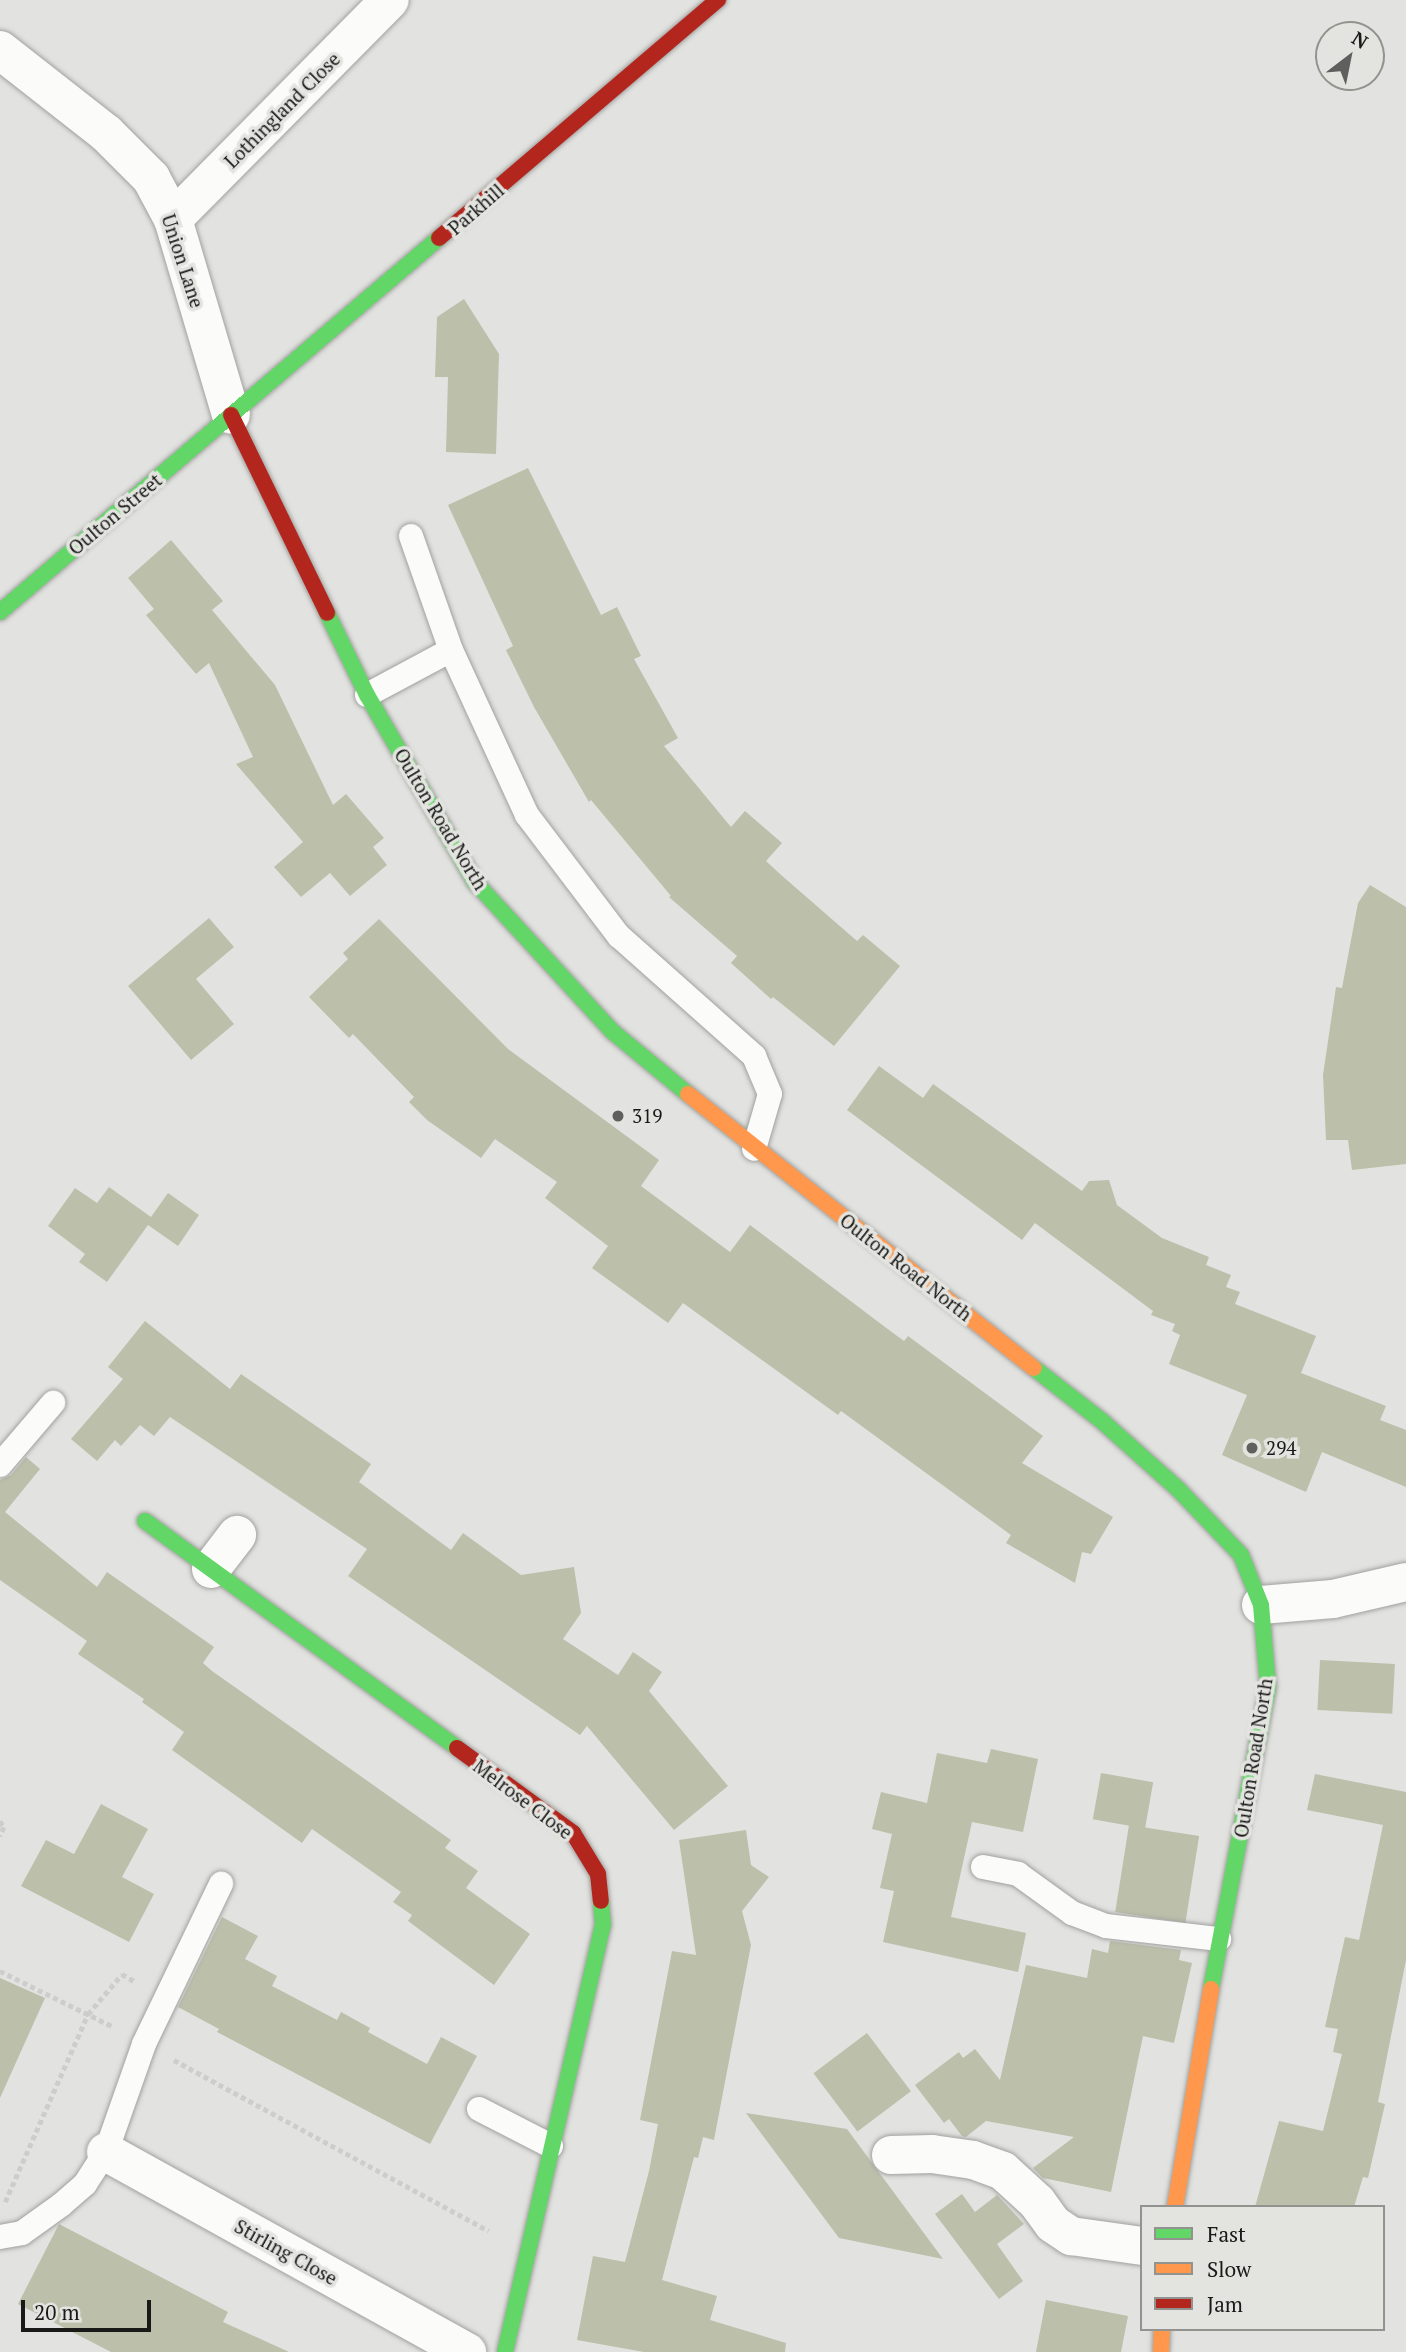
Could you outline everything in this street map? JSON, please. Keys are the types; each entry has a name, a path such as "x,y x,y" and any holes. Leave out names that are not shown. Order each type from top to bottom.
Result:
{"street":[{"name":"Lothingland Close","path":"173,219 390,0"},
{"name":"Parkhill","path":"231,415 718,0"},
{"name":"Union Lane","path":"0,50 106,133 151,177 173,219 231,415"},
{"name":"Oulton Street","path":"0,612 231,415"},
{"name":"Oulton Road North","path":"231,415 368,695 475,882 612,1032 754,1149 1103,1422 1178,1489 1241,1555 1261,1605 1268,1687 1219,1939 1175,2205"},
{"name":"Melrose Close","path":"145,1521 573,1833 598,1874 603,1925 505,2352"},
{"path":"211,1569 237,1535"},
{"path":"1261,1605 1333,1600 1406,1582"},
{"name":"Stirling Close","path":"106,2152 467,2352"},
{"path":"891,2155 932,2154 973,2160 1003,2171 1037,2202 1053,2224 1071,2236 1140,2246"},
{"path":"1161,2352 1162,2331"}],"lane":[{"path":"411,536 451,650 527,815 619,936 754,1056 770,1094 754,1149"},
{"path":"368,695 451,650"},
{"path":"0,1465 53,1403"},
{"path":"983,1867 1018,1874 1072,1913 1106,1926 1219,1939"},
{"path":"0,2236 22,2233 61,2205 85,2184 106,2152 144,2043 221,1884"},
{"path":"479,2109 551,2146"}],"path":[{"path":"0,1821 4,1827 0,1836"},
{"path":"0,1971 144,2043 527,2251"},
{"path":"0,2213 88,2014 122,1974 166,1998"}],"building":[{"path":"464,299 499,354 496,454 446,452 448,377 435,377 437,317"},
{"path":"528,468 601,615 617,607 641,656 634,659 678,738 664,746 731,827 745,811 782,843 766,861 857,941 863,935 900,966 834,1046 773,997 771,999 731,963 737,956 669,897 671,896 591,800 589,802 534,707 506,650 513,646 448,505"},
{"path":"171,540 223,601 212,610 275,685 333,805 346,794 384,838 373,847 387,865 350,896 330,873 301,897 274,867 303,842 236,764 253,757 209,663 196,674 146,615 154,609 128,578"},
{"path":"1370,885 1406,907 1406,1164 1352,1170 1348,1140 1326,1140 1323,1075 1336,987 1342,988 1358,903"},
{"path":"209,918 234,947 196,979 234,1024 191,1060 128,986"},
{"path":"379,919 508,1049 659,1160 641,1186 730,1252 750,1225 904,1341 908,1336 1043,1436 1022,1463 1113,1517 1091,1554 1082,1552 1075,1583 1006,1543 1011,1535 841,1411 838,1415 683,1303 668,1323 592,1268 608,1246 545,1198 557,1182 495,1139 481,1158 427,1120 409,1102 414,1097 353,1034 349,1038 309,997 348,959 343,953"},
{"path":"879,1066 923,1098 933,1084 1082,1191 1089,1181 1109,1180 1117,1205 1162,1238 1209,1257 1206,1265 1231,1275 1226,1287 1240,1292 1235,1304 1316,1336 1301,1373 1386,1406 1380,1420 1406,1430 1406,1487 1322,1452 1306,1492 1222,1455 1247,1395 1169,1364 1180,1335 1172,1331 1175,1324 1151,1315 1153,1311 1035,1223 1022,1240 847,1110"},
{"path":"109,1187 151,1217 168,1193 199,1215 178,1246 148,1225 107,1282 79,1262 85,1254 48,1226 75,1188 97,1203"},
{"path":"145,1321 230,1389 241,1374 371,1464 359,1482 451,1550 463,1533 521,1575 574,1567 581,1613 563,1639 618,1675 633,1652 662,1672 649,1691 728,1786 674,1830 587,1726 580,1735 348,1576 367,1549 170,1417 154,1436 140,1425 121,1446 115,1440 97,1461 71,1439 123,1379 108,1367"},
{"path":"26,1457 40,1469 5,1512 97,1587 107,1572 214,1647 203,1663 212,1671 451,1840 445,1848 478,1871 466,1888 530,1934 494,1985 408,1921 412,1915 393,1902 401,1892 312,1829 302,1843 172,1750 184,1732 142,1702 144,1699 78,1654 87,1641 0,1580 0,1480 11,1475"},
{"path":"1320,1660 1395,1664 1392,1714 1317,1710"},
{"path":"991,1749 1038,1759 1023,1832 972,1822 951,1917 1026,1933 1018,1972 883,1942 894,1891 880,1888 892,1834 872,1829 881,1792 927,1803 937,1753 987,1763"},
{"path":"1101,1773 1153,1782 1145,1828 1093,1819"},
{"path":"1315,1774 1406,1792 1406,1960 1378,2102 1385,2104 1368,2178 1363,2177 1355,2205 1256,2205 1279,2121 1323,2131 1342,2054 1333,2052 1338,2029 1325,2027 1345,1937 1359,1940 1383,1825 1307,1810"},
{"path":"101,1804 148,1829 122,1877 154,1894 129,1942 21,1886 46,1840 74,1854"},
{"path":"1129,1825 1199,1836 1185,1923 1115,1912"},
{"path":"746,1830 751,1865 769,1877 742,1911 751,1945 714,2140 703,2137 698,2158 694,2157 662,2280 717,2296 710,2320 786,2343 785,2352 644,2352 577,2340 593,2256 625,2262 649,2171 658,2124 640,2120 672,1951 696,1955 679,1840"},
{"path":"222,1917 258,1936 245,1959 277,1976 272,1986 337,2020 341,2012 370,2028 368,2032 427,2064 441,2037 477,2056 430,2144 217,2032 219,2029 178,2007"},
{"path":"1110,1941 1181,1950 1179,1960 1192,1963 1174,2043 1143,2036 1111,2192 1043,2178 1033,2168 1074,2137 986,2121 966,2137 962,2136 949,2119 944,2123 915,2085 959,2052 963,2058 975,2049 1000,2080 1026,1965 1087,1978 1092,1949 1108,1953"},
{"path":"0,1978 45,1998 0,2098"},
{"path":"867,2033 911,2091 857,2132 813,2073"},
{"path":"746,2113 847,2129 943,2259 839,2238"},
{"path":"962,2194 975,2212 997,2195 1024,2224 997,2244 1023,2281 999,2299 935,2214"},
{"path":"59,2224 228,2312 223,2322 289,2352 111,2352 18,2304"},
{"path":"1046,2300 1128,2316 1121,2352 1036,2352"}],"traffic: fast":[{"path":"0,612 439,238"},
{"path":"327,613 367,695 475,882 613,1032 688,1094"},
{"path":"1034,1368 1103,1422 1178,1489 1241,1555 1261,1605 1268,1687 1211,1989"},
{"path":"145,1521 457,1748"},
{"path":"505,2352 603,1925 601,1901"}],"traffic: slow":[{"path":"688,1094 1034,1368"},
{"path":"1175,2205 1211,1989"},
{"path":"1161,2352 1162,2331"}],"traffic: jam":[{"path":"439,238 718,0"},
{"path":"231,415 327,613"},
{"path":"457,1748 573,1833 598,1874 601,1901"}],"place":[{"name":"319","path":"618,1116"},
{"name":"294","path":"1252,1448"}]}
